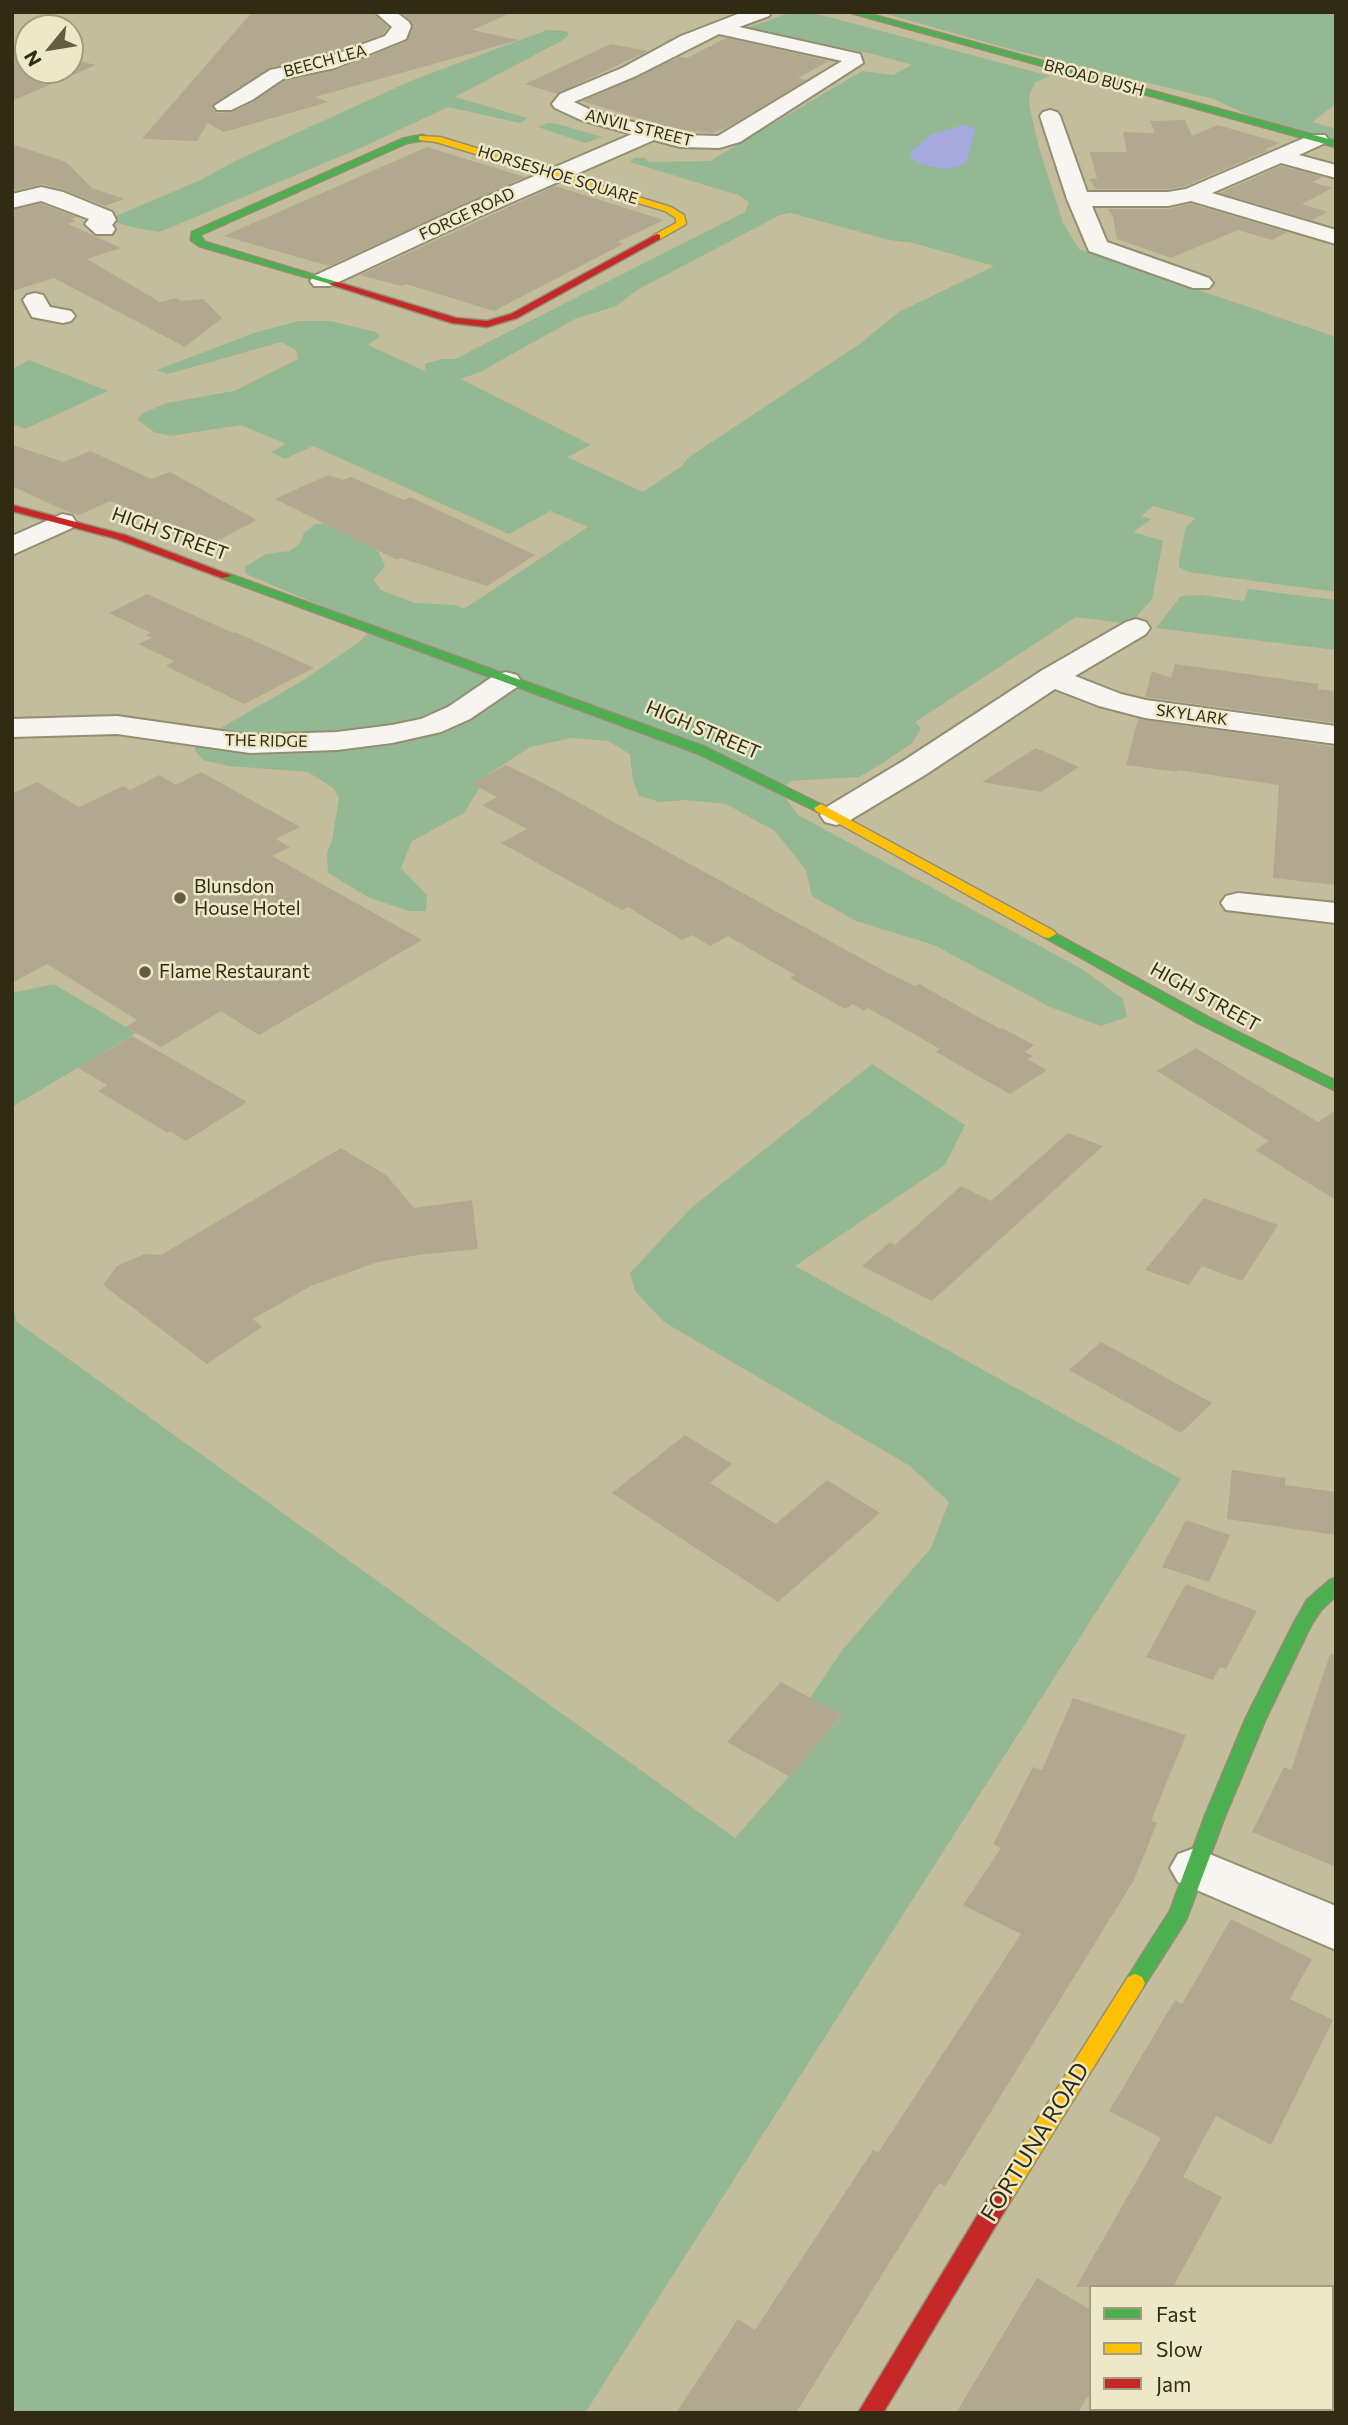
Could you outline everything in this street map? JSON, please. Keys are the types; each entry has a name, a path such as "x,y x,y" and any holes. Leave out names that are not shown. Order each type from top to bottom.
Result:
{"street":[{"name":"BEECH LEA","path":"224,106 277,74 328,64 393,40 399,35 402,26 384,12"},
{"name":"ANVIL STREET","path":"717,28 817,48 853,58 853,63 733,138 704,144 588,116 564,106 562,102 717,28 762,12"},
{"name":"BROAD BUSH","path":"852,12 1327,141"},
{"path":"1050,116 1097,246 1201,283"},
{"name":"FORGE ROAD","path":"323,281 513,192 559,175 652,133"},
{"name":"HORSESHOE SQUARE","path":"422,138 437,139 559,175 668,209 681,216 681,224 514,316 487,324 455,321 323,281 202,244 196,240 195,234 404,141 422,138"},
{"path":"1078,199 1155,199 1192,194 1280,156 1327,141"},
{"path":"1280,156 1336,172"},
{"path":"12,201 41,194 55,197 104,217 105,220 96,224 104,229"},
{"path":"1192,194 1335,249"},
{"name":"HIGH STREET","path":"12,508 121,537 506,681 606,713 701,750 836,815 1203,1020 1336,1087"},
{"path":"12,547 62,522"},
{"path":"836,815 914,768 1052,677 1136,628"},
{"name":"SKYLARK","path":"1052,677 1110,701 1145,709 1336,735"},
{"name":"THE RIDGE","path":"12,728 117,725 250,744 337,741 430,726 459,713 506,681"},
{"path":"1238,902 1336,913"},
{"name":"FORTUNA ROAD","path":"870,2413 974,2239 1179,1914 1256,1718 1303,1623 1314,1605 1336,1585"},
{"path":"1195,1868 1336,1928"}],"green space":[{"path":"792,12 810,12 1050,76 1036,82 1030,93 1029,104 1039,148 1063,223 1079,249 1336,337 1336,592 1188,572 1179,567 1179,560 1186,527 1195,518 1153,506 1141,516 1151,519 1133,532 1163,541 1152,599 1130,624 1076,617 915,722 921,729 912,743 859,777 790,781 781,792 798,815 1082,969 1123,999 1127,1017 1101,1026 1050,1007 934,945 856,921 812,896 806,870 775,831 726,804 686,800 660,802 639,796 633,781 630,754 608,741 572,738 530,747 488,775 464,813 412,841 401,868 427,895 426,911 409,911 370,898 328,873 327,853 332,841 339,798 333,788 308,772 229,766 203,760 195,751 195,747 207,736 302,681 362,640 371,627 246,574 245,567 266,554 290,551 315,524 329,523 350,532 378,551 385,566 374,580 381,590 415,603 456,605 464,609 588,527 550,511 509,534 313,446 285,459 271,452 286,444 241,425 170,436 154,432 138,420 141,414 167,403 234,391 298,359 296,350 281,342 168,374 157,370 254,333 299,321 330,321 376,332 380,336 368,345 425,371 425,364 442,359 455,359 745,212 749,202 738,195 630,162 634,158 645,158 649,162 710,161 862,71 893,75 912,65 873,54 747,28","holes":["791,213 889,240 913,243 994,266 899,312 861,343 689,457 682,466 643,492 567,457 591,445 461,379 480,372 575,319 616,306 639,289 780,215"]},
{"path":"879,12 1336,12 1336,104 1312,122 1336,129 1336,139 1248,115 1214,99 1010,49"},
{"path":"547,30 566,31 569,34 563,40 455,97 528,118 520,123 448,107 365,146 159,232 114,222 111,218 201,180 235,161 413,80"},
{"path":"548,123 602,137 585,143 538,127"},
{"path":"29,360 108,391 25,429 12,424 12,369"},
{"path":"1248,589 1336,600 1336,650 1156,628 1181,596 1202,595 1244,601"},
{"path":"54,984 136,1033 12,1107 12,993"},
{"path":"872,1064 965,1125 945,1165 795,1266 1181,1479 585,2413 12,2413 12,1303 17,1322 735,1838 842,1716 810,1698 843,1649 931,1548 949,1502 910,1466 664,1322 635,1291 630,1273 691,1208"}],"water":[{"path":"963,125 974,128 975,132 966,162 945,169 923,165 910,158 912,151 931,135"}],"building":[{"path":"252,12 372,12 388,27 383,34 322,56 269,68 213,104 212,108 217,113 232,112 253,102 284,81 336,70 407,41 413,25 401,12 513,12 472,30 519,40 315,97 328,102 224,132 208,123 197,141 142,139"},
{"path":"726,38 829,61 798,78 806,80 730,126 712,133 674,129 582,101 680,57 687,58"},
{"path":"611,44 648,51 557,94 525,84"},
{"path":"12,46 14,84 52,84 12,101"},
{"path":"84,62 96,65 84,70"},
{"path":"1185,120 1192,136 1218,125 1280,143 1185,186 1168,189 1096,189 1089,179 1097,178 1090,152 1127,152 1123,132 1155,133 1150,121"},
{"path":"12,144 66,162 92,188 124,199 105,206 42,184 12,191"},
{"path":"427,147 525,177 329,266 224,236"},
{"path":"1281,166 1323,177 1312,182 1332,188 1302,204 1328,212 1312,220 1220,193"},
{"path":"555,186 664,220 617,242 623,244 494,311 406,284 401,286 360,275"},
{"path":"41,204 77,217 71,219 76,221 68,224 121,248 87,259 160,302 177,298 181,301 203,299 222,318 185,347 54,278 12,291 12,210"},
{"path":"1191,204 1287,232 1272,240 1238,230 1171,258 1117,239 1113,217 1108,209 1168,209"},
{"path":"12,445 64,462 90,451 151,479 170,472 257,520 213,543 110,501 79,515 12,486"},
{"path":"328,475 343,480 351,477 404,500 410,497 535,555 487,586 401,558 397,560 275,499"},
{"path":"147,594 314,668 244,704 166,666 174,661 138,644 152,638 146,635 151,633 109,613"},
{"path":"1175,664 1319,684 1318,689 1336,691 1336,723 1145,697 1152,671 1171,678"},
{"path":"1138,719 1336,747 1336,885 1273,878 1279,785 1126,765"},
{"path":"1036,748 1079,767 1041,792 982,782"},
{"path":"506,765 886,972 915,986 919,984 1034,1045 1025,1052 1033,1056 1027,1059 1047,1070 1010,1094 936,1052 940,1049 868,1008 864,1011 853,1004 845,1009 790,978 795,975 728,936 710,946 692,935 682,940 628,907 622,910 501,843 527,829 482,805 497,797 472,784"},
{"name":"Blunsdon House Hotel","path":"201,772 300,827 276,839 290,847 272,856 422,940 259,1035 221,1011 161,1047 126,1027 137,1020 47,964 12,983 12,794 37,782 79,807 123,786 130,790 159,775 176,785"},
{"path":"132,1036 247,1102 186,1141 170,1131 168,1133 98,1091 107,1085 78,1068"},
{"path":"1196,1048 1318,1122 1336,1110 1336,1200 1255,1150 1269,1141 1157,1071"},
{"path":"1068,1133 1103,1146 932,1301 862,1266 890,1242 895,1245 961,1186 991,1201"},
{"path":"341,1148 386,1175 414,1208 472,1200 478,1249 378,1262 311,1286 253,1319 262,1327 207,1364 103,1285 117,1266 145,1254 161,1255"},
{"path":"1204,1198 1278,1225 1242,1281 1202,1266 1189,1285 1145,1270"},
{"path":"1101,1342 1212,1403 1181,1433 1069,1370"},
{"path":"685,1435 732,1464 710,1483 776,1524 827,1480 880,1513 778,1602 612,1493"},
{"path":"1232,1470 1285,1478 1285,1485 1336,1492 1336,1535 1227,1519"},
{"path":"1186,1520 1230,1535 1209,1582 1162,1567"},
{"path":"1186,1584 1257,1611 1226,1669 1220,1667 1213,1680 1146,1657"},
{"path":"1330,1654 1336,1655 1336,1867 1252,1832 1284,1767 1291,1770"},
{"path":"781,1682 842,1715 790,1777 727,1742"},
{"path":"1073,1698 1186,1735 1151,1821 1157,1823 1134,1880 945,2186 939,2183 796,2413 676,2413 738,2319 755,2330 873,2150 878,2153 1021,1934 963,1905 1001,1848 993,1844 1033,1767 1042,1770"},
{"path":"1231,1919 1312,1959 1290,1999 1333,2020 1271,2145 1216,2116 1183,2177 1222,2197 1174,2285 1076,2287 1161,2138 1109,2111 1175,2000 1182,2004"},
{"path":"1037,2278 1089,2309 1089,2394 1078,2413 956,2413"}],"traffic: fast":[{"path":"852,12 1336,144"},
{"path":"334,284 202,244 196,240 195,234 405,141 422,138"},
{"path":"226,576 701,750 821,808"},
{"path":"1049,934 1203,1020 1336,1087"},
{"path":"1135,1983 1179,1914 1215,1816 1256,1718 1303,1623 1314,1605 1336,1585"}],"traffic: slow":[{"path":"422,138 437,139 668,209 681,217 681,224 657,237"},
{"path":"821,808 1049,934"},
{"path":"1002,2195 1135,1983"}],"traffic: jam":[{"path":"334,284 455,321 487,324 514,316 657,237"},
{"path":"12,508 121,537 226,576"},
{"path":"870,2413 1002,2195"}],"place":[{"name":"Blunsdon House Hotel","path":"180,898"},
{"name":"Flame Restaurant","path":"145,972"}]}
